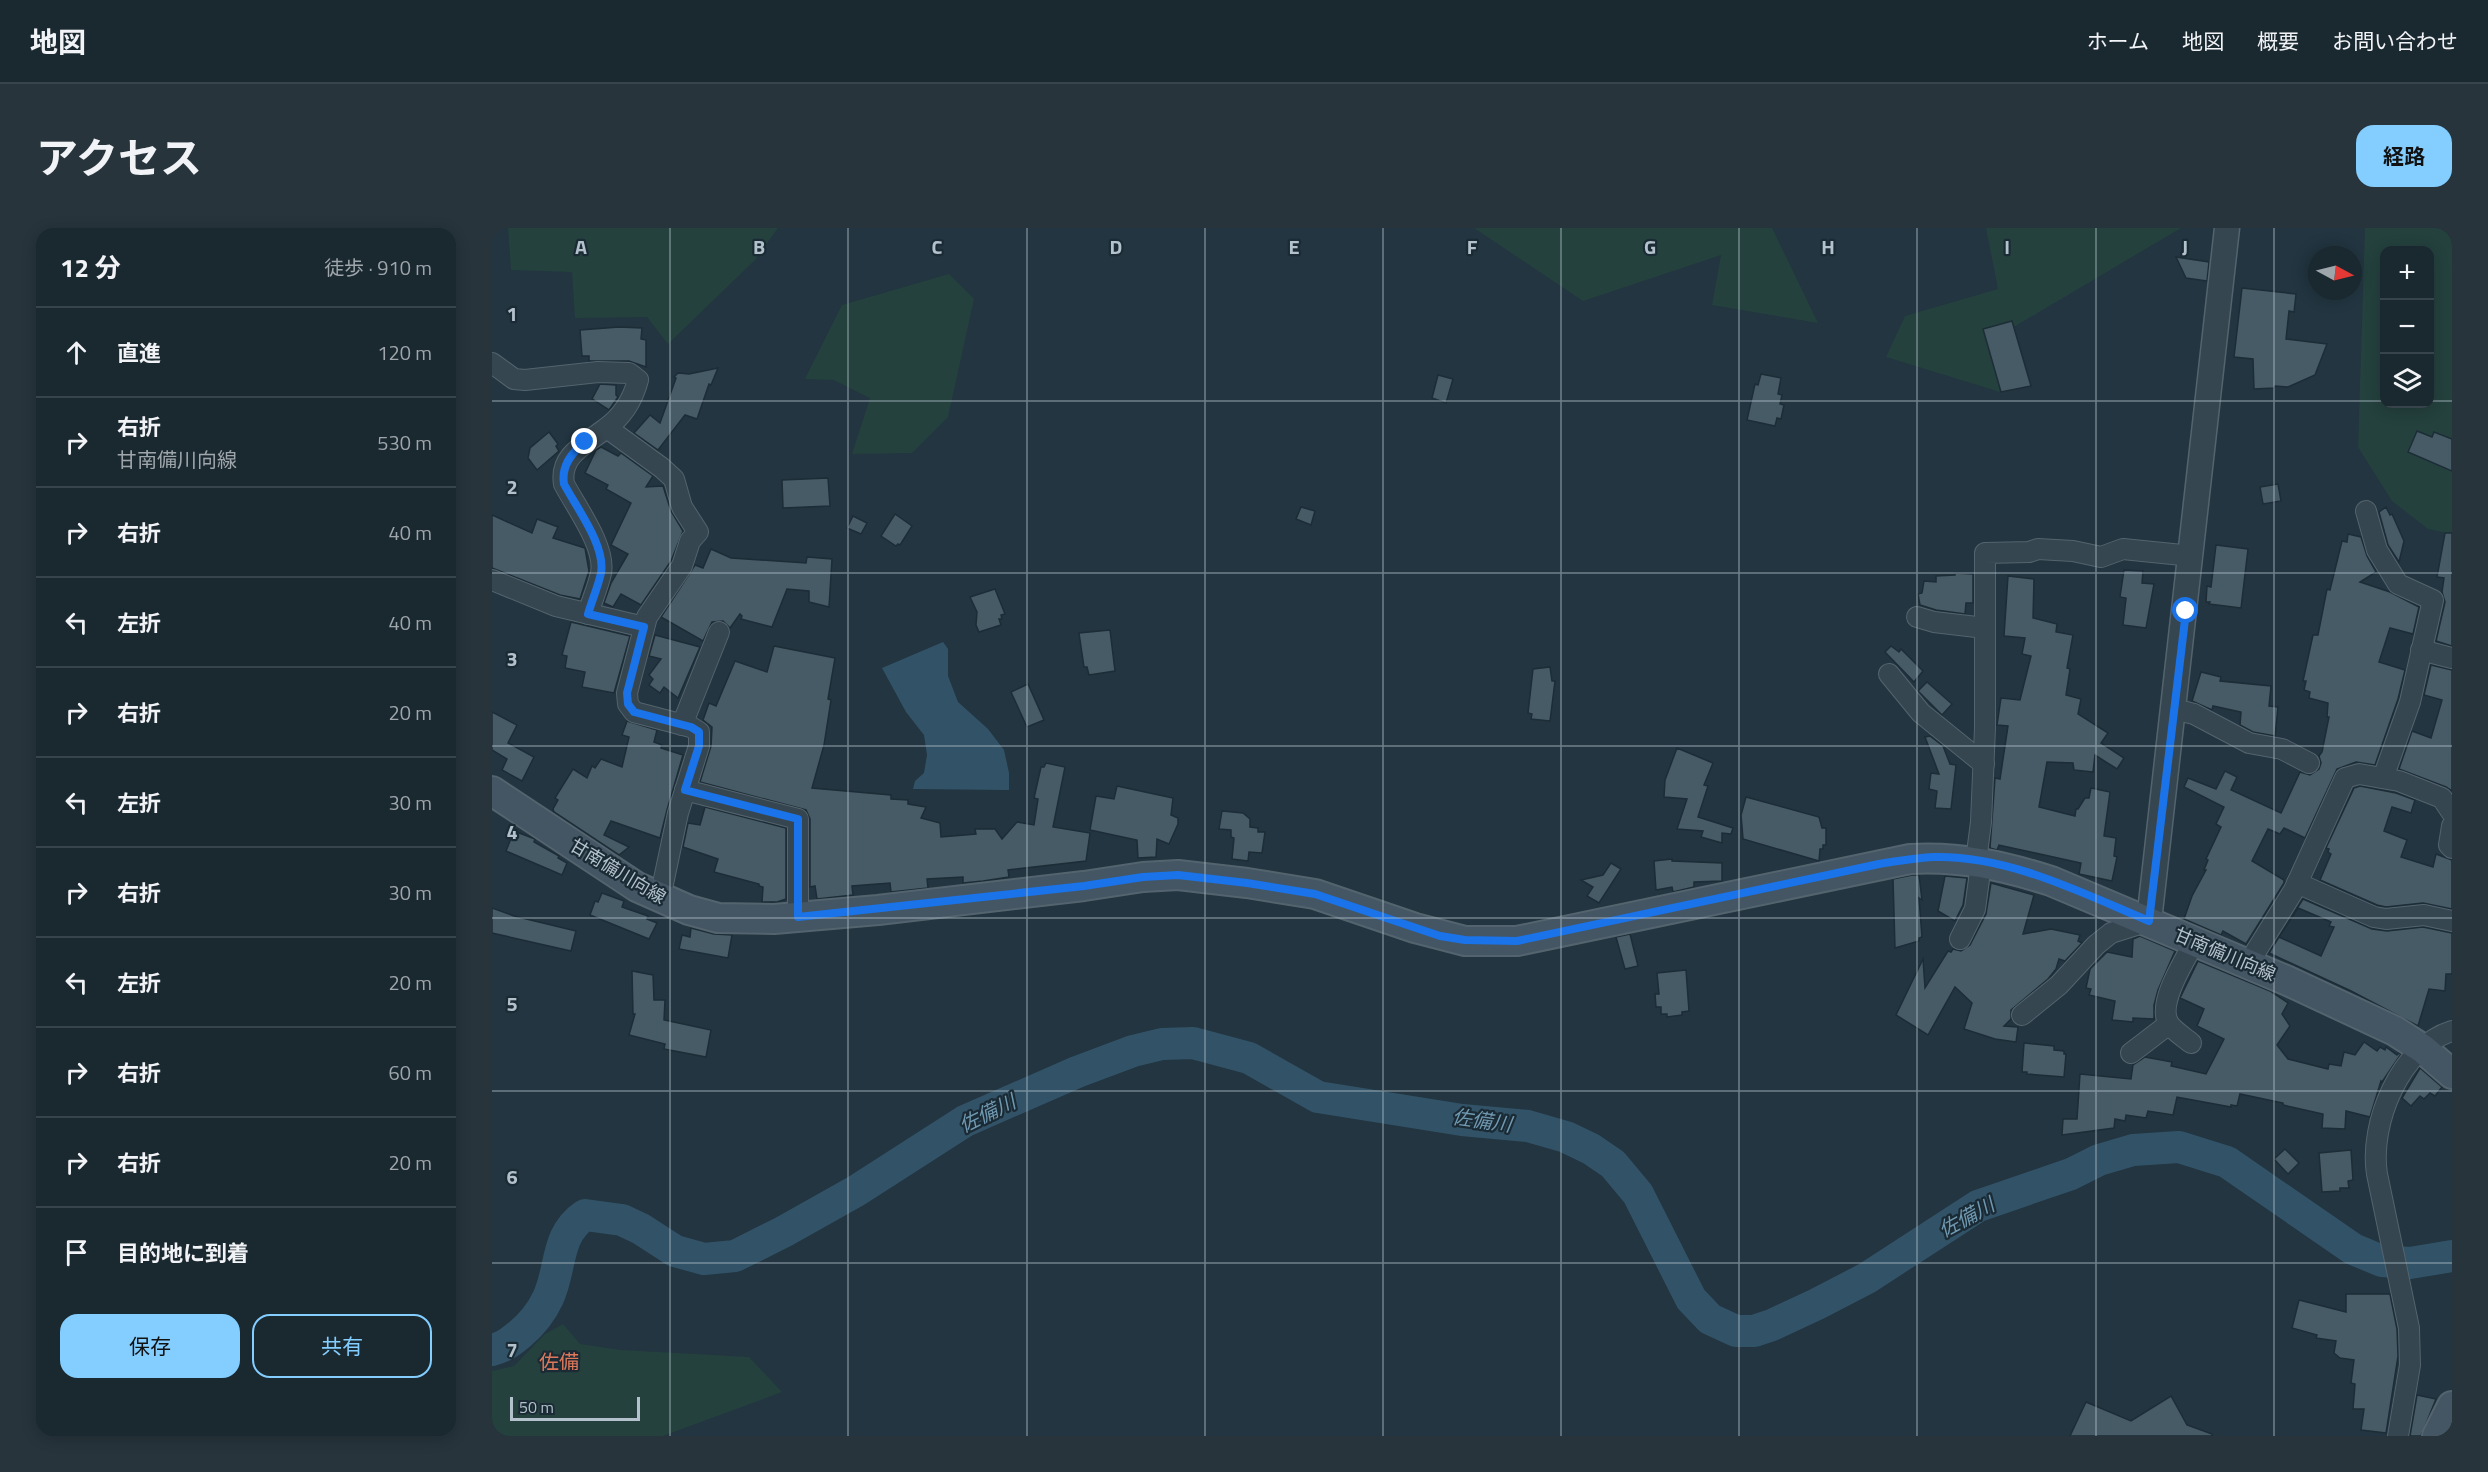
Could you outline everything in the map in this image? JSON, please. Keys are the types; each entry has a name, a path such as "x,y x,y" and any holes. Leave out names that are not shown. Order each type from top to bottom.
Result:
{"main road":[{"name":"甘南備川向線","path":"492,791 637,887 689,910 718,918 774,920 1084,886 1143,877 1178,875 1236,881 1315,894 1423,930 1465,940 1517,941 1910,859 1935,857 1976,861 2051,881 2248,964 2395,1030 2423,1049 2452,1074"},
{"path":"2437,1436 2452,1406"}],"street":[{"path":"2022,1015 2073,972 2096,945 2111,933 2149,921 2192,556 2227,228"},
{"path":"492,363 514,379 525,380 598,372 629,373 638,380 628,405 607,428 575,450 562,474 564,484 598,547 601,560 601,573 588,614"},
{"path":"607,428 674,479 682,507 698,532 690,541 682,566 662,593 644,627 627,693 628,704 634,712 699,732 699,746 685,790 660,898"},
{"path":"2366,511 2378,550 2398,584 2433,600 2410,702 2383,778"},
{"path":"1960,939 1975,909 1980,872 1976,861 1984,764 1985,553 2038,549 2073,551 2100,557 2123,549 2192,556"},
{"path":"492,580 556,606 644,627"},
{"path":"1917,617 1934,622 1985,628"},
{"path":"682,725 719,632"},
{"path":"2421,650 2452,658"},
{"path":"1889,674 1921,713 1984,764"},
{"path":"2174,709 2194,714 2249,743 2282,749 2309,763"},
{"path":"2248,964 2297,883 2345,778 2359,774 2399,781 2442,798 2452,813"},
{"path":"685,790 798,819 798,917"},
{"path":"2452,826 2449,845 2452,848"},
{"path":"2297,883 2374,917 2386,919 2424,915 2452,921"},
{"path":"2191,1043 2169,1024 2166,1015 2167,996 2195,941"},
{"path":"2131,1053 2169,1024"},
{"path":"2398,1436 2410,1365 2409,1328 2374,1156 2375,1139 2381,1116 2398,1077 2438,1035 2452,1031"}],"green space":[{"path":"508,228 778,228 755,260 668,344 647,317 575,318 572,272 511,270"},
{"path":"1474,228 1772,228 1818,323 1712,305 1721,255 1583,301"},
{"path":"1986,228 2181,228 1990,341 2000,392 1886,357 1905,316 1998,289"},
{"path":"2365,228 2452,228 2452,534 2428,529 2392,501 2358,447"},
{"path":"949,274 974,299 948,417 912,453 852,454 870,398 834,380 805,379 842,305"},
{"path":"563,1324 580,1344 621,1350 749,1357 782,1392 663,1436 492,1436 492,1371 514,1366 545,1334"}],"water":[{"path":"943,642 948,649 948,676 958,702 988,729 1004,750 1009,773 1009,790 913,789 915,781 924,773 927,755 924,735 906,712 882,668"}],"building":[{"path":"2176,257 2209,262 2207,281 2186,278"},
{"path":"2242,288 2296,294 2294,312 2289,311 2286,339 2327,344 2315,375 2288,387 2254,389 2253,359 2234,357"},
{"path":"2012,321 2031,386 2001,392 1983,329"},
{"path":"642,328 641,339 646,340 646,367 629,361 589,361 589,356 582,356 580,330"},
{"path":"718,368 711,385 709,384 697,419 685,415 658,450 634,433 650,415 660,423 676,378 674,377 678,373 689,374"},
{"path":"1761,374 1781,378 1778,394 1782,395 1780,404 1784,405 1781,419 1777,418 1775,426 1747,420 1755,384 1758,385"},
{"path":"1438,375 1453,379 1446,403 1432,398"},
{"path":"600,384 616,385 618,397 609,410 592,399"},
{"path":"2417,431 2432,437 2434,432 2452,439 2452,471 2408,452"},
{"path":"549,432 558,444 556,446 559,451 537,470 528,458 530,448"},
{"path":"601,447 618,456 621,453 653,476 646,487 663,486 671,511 683,531 671,561 641,605 621,594 613,607 604,603 611,583 628,554 611,545 631,503 606,489 608,485 585,473 596,450"},
{"path":"828,478 830,506 783,508 782,480"},
{"path":"2278,484 2281,501 2263,504 2260,487"},
{"path":"1301,507 1315,511 1311,525 1296,519"},
{"path":"2386,507 2390,515 2392,514 2404,541 2399,562 2388,545 2379,512"},
{"path":"895,514 912,526 900,545 896,546 881,536"},
{"path":"492,515 532,533 537,519 558,527 553,538 585,548 589,571 580,599 560,595 492,568"},
{"path":"853,516 867,523 861,534 847,528"},
{"path":"2445,533 2452,533 2452,646 2436,641 2445,602 2442,592 2444,578 2437,577"},
{"path":"2348,534 2361,537 2367,556 2376,572 2360,582 2390,592 2419,607 2413,634 2390,628 2379,662 2405,670 2398,699 2375,765 2356,762 2337,769 2305,838 2284,828 2280,834 2268,829 2252,861 2284,880 2284,883 2246,944 2223,931 2221,935 2184,919 2192,896 2206,870 2204,870 2208,860 2206,859 2221,827 2216,824 2224,807 2184,787 2188,778 2216,789 2225,771 2237,777 2231,790 2281,813 2300,772 2310,775 2319,769 2321,763 2319,756 2322,752 2329,717 2327,717 2328,703 2309,698 2310,692 2304,690 2306,681 2303,681 2313,635 2318,635 2327,589 2330,590 2342,541 2347,542"},
{"path":"2216,545 2248,549 2241,608 2206,602 2207,586 2211,587"},
{"path":"711,549 731,558 806,563 807,557 832,559 829,607 809,602 809,591 787,589 772,627 741,619 740,614 730,628 723,621 712,622 703,641 661,617 695,565 703,568"},
{"path":"2124,570 2143,571 2142,583 2154,584 2146,628 2123,625 2126,598 2120,597"},
{"path":"1955,573 1973,574 1973,603 1966,603 1965,614 1920,605 1918,594 1922,593 1924,581 1936,582 1936,576 1955,575"},
{"path":"2008,576 2034,579 2033,618 2057,624 2056,632 2073,635 2067,668 2070,669 2066,695 2081,699 2078,714 2108,733 2101,743 2124,758 2117,769 2095,755 2093,772 2074,770 2073,763 2047,762 2039,807 2075,816 2076,809 2085,798 2089,798 2091,788 2110,792 2104,836 2116,838 2114,856 2117,857 2112,881 2079,874 2081,863 1999,845 1997,850 1990,848 1995,778 2000,779 2008,726 1997,725 2001,698 2020,700 2031,656 2022,654 2025,638 2004,636"},
{"path":"995,589 1005,614 1001,615 1002,619 999,619 1001,625 979,632 976,625 977,612 970,597"},
{"path":"571,622 630,636 614,693 582,687 585,672 565,668 567,656 562,655"},
{"path":"1110,630 1115,671 1089,675 1087,667 1084,667 1079,633"},
{"path":"655,635 700,647 678,698 664,687 660,693 649,685 653,679 649,675 661,659 649,656"},
{"path":"774,646 835,658 828,699 831,700 824,745 812,788 891,795 891,799 908,800 908,804 926,807 921,818 940,823 941,837 976,834 975,829 995,829 1002,839 1017,822 1034,825 1038,799 1034,798 1041,767 1044,767 1046,763 1065,767 1053,827 1090,833 1086,861 1008,870 1009,877 983,881 963,883 963,877 927,879 928,888 891,892 890,883 852,886 853,895 817,899 815,886 810,887 810,819 806,810 700,782 711,746 712,727 703,720 709,703 716,706 735,661 767,672"},
{"path":"1891,646 1899,652 1901,649 1923,671 1914,682 1885,652"},
{"path":"2431,665 2452,670 2452,791 2399,769 2412,731 2431,738 2442,700 2424,695"},
{"path":"1550,667 1552,681 1555,681 1550,721 1531,719 1532,714 1528,713 1533,669"},
{"path":"2201,672 2221,677 2220,681 2271,686 2269,706 2278,707 2275,736 2253,732 2240,725 2241,712 2213,706 2212,710 2192,701"},
{"path":"1927,682 1952,704 1942,715 1918,691"},
{"path":"1028,684 1044,720 1027,727 1011,692"},
{"path":"492,712 517,725 508,743 534,757 522,781 502,770 507,759 492,750"},
{"path":"627,721 657,730 654,742 662,745 661,748 683,755 660,838 611,821 604,835 629,847 619,855 554,812 553,809 558,800 555,798 573,769 587,778 592,766 595,768 601,759 622,767 629,737 622,735"},
{"path":"1930,736 1943,746 1950,764 1956,765 1951,809 1935,808 1937,791 1929,789 1931,773 1939,774 1925,737"},
{"path":"1677,748 1713,763 1704,785 1708,786 1698,817 1733,828 1731,834 1722,833 1722,843 1701,837 1703,831 1677,829 1687,799 1664,797 1665,780"},
{"path":"1117,786 1173,798 1171,815 1178,818 1178,824 1169,844 1157,839 1156,857 1138,858 1137,840 1090,830 1096,796 1114,799"},
{"path":"2360,786 2396,793 2415,800 2411,813 2392,807 2384,831 2407,840 2401,857 2433,867 2436,854 2452,860 2452,909 2423,903 2386,907 2320,880 2331,854 2326,848 2354,788"},
{"path":"1746,797 1819,817 1822,828 1826,828 1826,845 1820,849 1819,861 1743,839 1741,815"},
{"path":"705,807 786,828 786,899 777,902 762,902 763,887 759,884 714,872 718,859 683,847 688,823 700,825"},
{"path":"1222,811 1243,813 1250,819 1250,827 1258,828 1258,832 1265,832 1262,853 1249,852 1248,861 1232,859 1234,838 1231,837 1231,830 1219,829"},
{"path":"514,831 535,839 534,842 567,863 562,875 506,851"},
{"path":"1672,859 1672,861 1722,863 1722,881 1694,882 1694,887 1673,892 1672,887 1656,890 1654,861"},
{"path":"1611,863 1621,869 1599,903 1587,896 1593,887 1581,880 1603,875"},
{"path":"1919,875 1922,937 1919,941 1895,948 1893,879"},
{"path":"1945,876 1967,878 1963,905 1955,921 1938,911"},
{"path":"1991,883 2034,895 2023,934 2051,929 2080,935 2078,941 2082,943 2065,961 2059,959 2056,969 2048,979 2011,1010 2011,1019 2004,1026 2018,1027 2016,1042 1995,1039 1964,1029 1972,1003 1955,987 1928,1035 1896,1015 1923,959 1925,988 1948,951 1951,952 1953,949 1961,951 1970,945 1986,914"},
{"path":"602,893 624,901 622,907 648,916 647,919 657,923 649,939 590,915 595,901 598,902"},
{"path":"2303,899 2372,929 2387,931 2423,927 2452,933 2452,974 2446,974 2445,991 2429,989 2418,1026 2351,991 2269,953 2279,937","holes":["2298,908 2331,922 2329,926 2334,927 2321,956 2279,937"]},
{"path":"492,908 514,916 576,931 571,951 492,933"},
{"path":"691,928 714,934 732,935 728,958 679,949 682,935 690,937"},
{"path":"1630,934 1638,966 1625,969 1616,937"},
{"path":"2140,936 2175,951 2158,990 2154,1005 2154,1019 2133,1018 2133,1022 2112,1020 2115,1001 2089,995 2091,989 2086,988 2090,969 2107,952 2132,957 2133,939"},
{"path":"2198,961 2270,991 2288,1003 2282,1014 2290,1026 2277,1045 2288,1059 2328,1069 2329,1064 2341,1066 2344,1052 2355,1055 2364,1042 2377,1051 2380,1047 2385,1050 2386,1047 2397,1055 2401,1054 2381,1081 2370,1117 2346,1111 2345,1129 2322,1128 2323,1114 2283,1105 2283,1103 2240,1094 2237,1106 2231,1105 2231,1107 2177,1097 2173,1115 2148,1111 2146,1118 2126,1115 2125,1121 2115,1119 2114,1128 2062,1135 2063,1119 2077,1119 2080,1074 2131,1079 2133,1065 2145,1057 2172,1062 2171,1066 2206,1074 2224,1039 2197,1026 2204,1009 2180,998"},
{"path":"1686,970 1689,1011 1682,1012 1682,1015 1667,1017 1667,1014 1661,1014 1661,1007 1656,1007 1655,994 1659,994 1657,973"},
{"path":"632,971 653,975 654,1000 665,1000 664,1020 711,1030 706,1057 664,1049 665,1044 629,1035 635,1014 633,1014"},
{"path":"2024,1043 2054,1046 2054,1050 2064,1051 2066,1054 2064,1077 2022,1072"},
{"path":"2420,1068 2442,1087 2435,1096 2430,1093 2424,1099 2420,1096 2411,1106 2402,1098"},
{"path":"2285,1149 2299,1163 2288,1174 2274,1159"},
{"path":"2351,1150 2353,1180 2348,1181 2349,1188 2322,1192 2319,1153"},
{"path":"2346,1294 2390,1294 2397,1329 2398,1356 2386,1433 2361,1430 2364,1409 2353,1409 2355,1384 2351,1383 2354,1360 2340,1358 2334,1353 2336,1341 2316,1338 2317,1335 2292,1328 2299,1300 2346,1312"},
{"path":"2417,1395 2436,1399 2421,1436 2410,1436"},
{"path":"2171,1396 2187,1425 2212,1434 2212,1436 2070,1436 2086,1402 2131,1421"}],"waterway":[{"name":"佐備川","path":"492,1350 513,1339 539,1313 552,1287 564,1242 575,1223 585,1215 622,1220 641,1229 675,1251 704,1259 735,1256 856,1191 965,1121 1077,1072 1133,1051 1162,1044 1193,1043 1249,1058 1318,1097 1462,1120 1528,1126 1566,1137 1591,1149 1613,1164 1638,1194 1691,1299 1710,1319 1736,1331 1754,1331 1817,1304 1867,1278 1978,1206 2071,1174 2099,1160 2133,1150 2179,1147 2227,1162 2353,1249 2382,1261 2410,1263 2452,1256"}],"district":[{"name":"佐備","path":"559,1361"}],"route":[{"path":"585,442 575,450 562,474 564,484 598,547 601,560 601,573 588,614 644,627 627,693 628,704 634,712 691,727 699,732 699,746 685,790 798,819 798,917 878,910 1143,877 1178,875 1315,894 1440,936 1493,942 1517,941 1879,864 1935,857 1962,859 2019,871 2051,881 2149,921 2186,611"}]}
